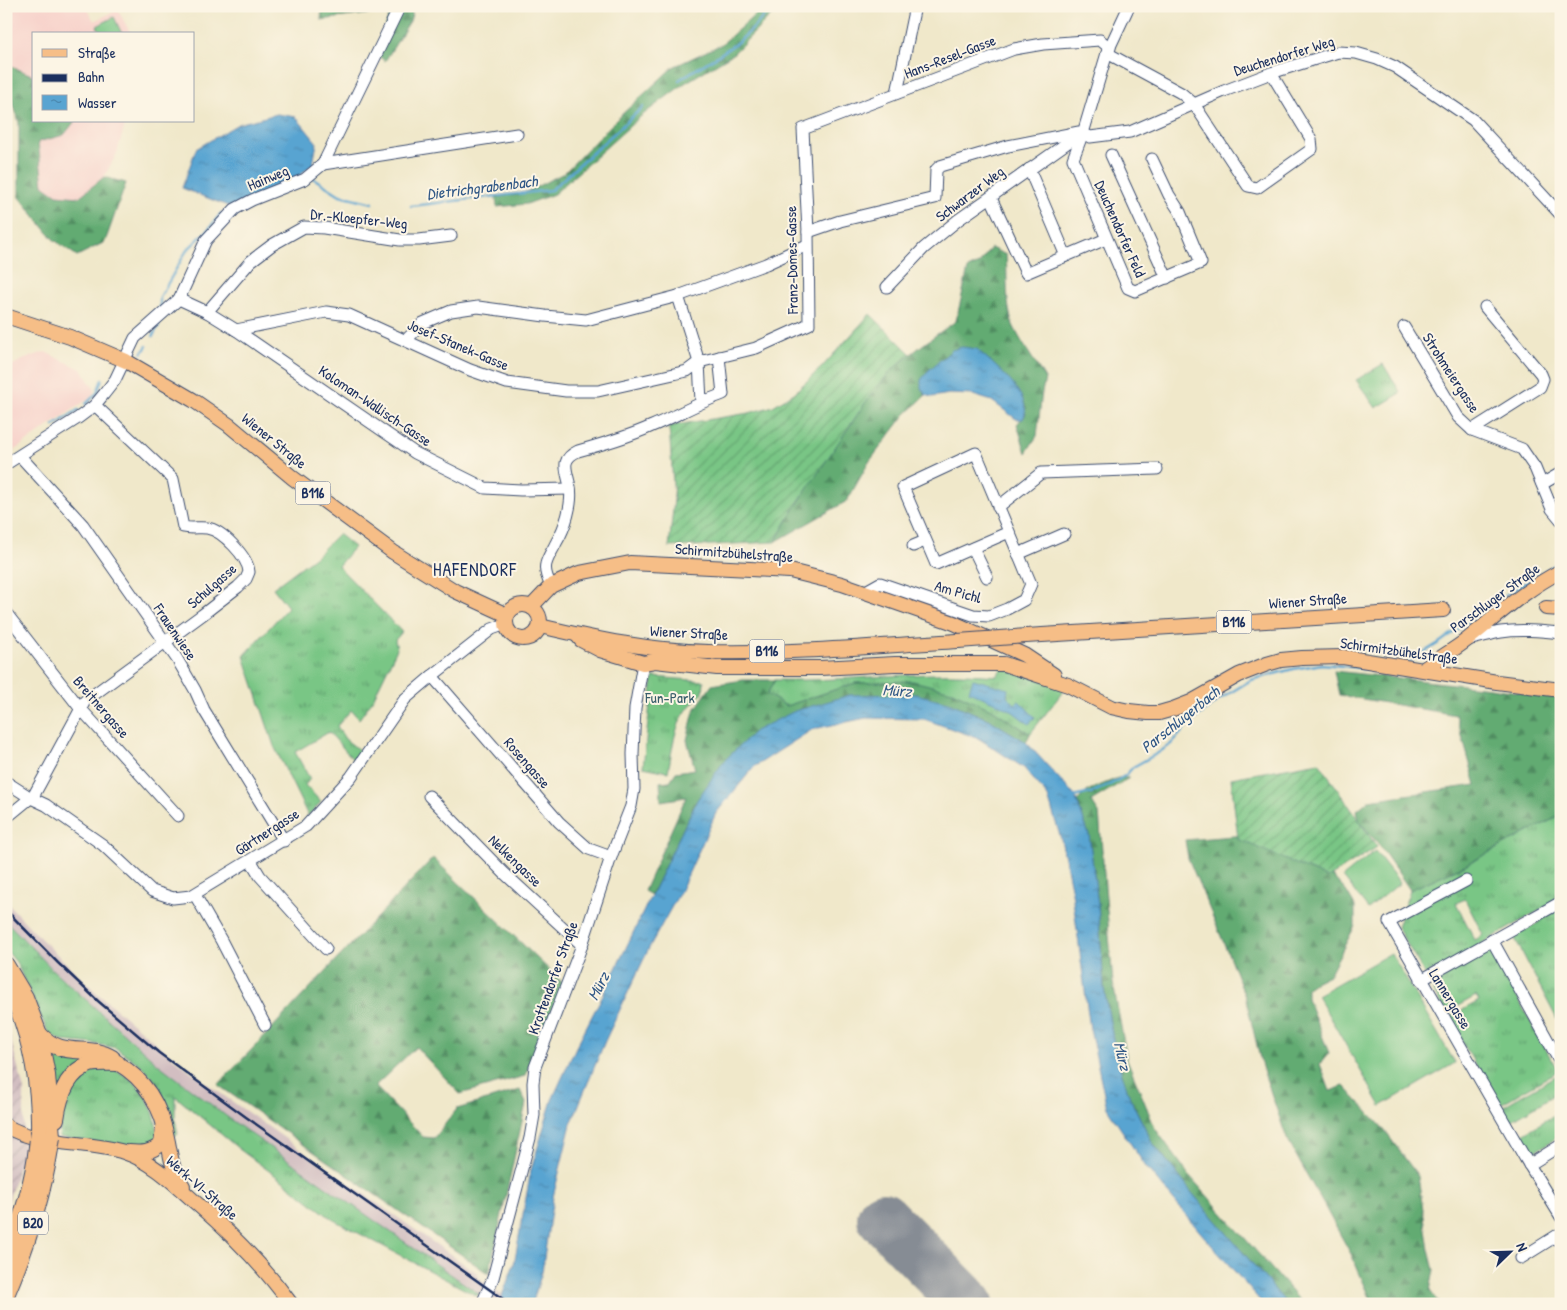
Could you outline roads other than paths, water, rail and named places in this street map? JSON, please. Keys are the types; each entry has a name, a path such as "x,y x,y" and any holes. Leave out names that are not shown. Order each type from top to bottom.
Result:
{"highway":[{"name":"B20","path":"6,965 25,997 39,1034 38,1094 47,1138 45,1178 38,1208 6,1295"},
{"name":"B20","path":"6,983 39,1060"},
{"path":"39,1034 52,1045 62,1049 109,1056 117,1063"},
{"path":"39,1060 62,1049"},
{"path":"47,1138 66,1084 70,1078 90,1064 117,1063"},
{"name":"B20","path":"6,1260 47,1138"}],"main road":[{"name":"Wiener Straße","path":"6,316 70,337 126,361 193,400 229,425 293,478 393,552 455,591 507,619"},
{"name":"Schirmitzbühelstraße","path":"552,585 579,573 630,563 790,571 842,584 954,623 1024,655 1068,685 1111,707 1129,711 1159,713 1173,710 1239,675 1281,660 1343,657 1497,682 1561,690"},
{"name":"Parschluger Straße","path":"1424,669 1466,640 1519,597 1540,582 1561,571"},
{"path":"531,607 552,585"},
{"path":"507,619 512,608 518,605 531,607 539,614 540,626"},
{"path":"1546,608 1561,609"},
{"name":"Wiener Straße","path":"540,626 577,635 647,647 707,652 809,651 1443,610"},
{"name":"B116","path":"507,619 512,635 523,639 534,636 540,626"},
{"path":"577,635 581,640 600,650 643,663 655,661 717,668 820,668 895,664 1004,664 1068,685"},
{"path":"1004,646 1004,664"},
{"path":"117,1063 129,1070 147,1088 159,1110 168,1140 166,1148 168,1160 162,1166 155,1168"},
{"name":"Werk-VI-Straße","path":"6,1126 31,1136 124,1152 155,1168 196,1202 258,1261 291,1304"},
{"path":"124,1152 151,1152 166,1148"},
{"path":"166,1148 179,1181 196,1202"}],"street":[{"name":"Hainweg","path":"6,464 94,406 115,380 126,361 135,338 179,299 206,240 235,209 308,176 323,164 400,6"},
{"path":"898,93 915,6"},
{"name":"Deuchendorfer Feld","path":"1128,6 1108,50 1074,159 1128,288 1135,291 1202,263 1180,212 1169,195 1152,159"},
{"name":"Hans-Resel-Gasse","path":"804,129 1014,49 1043,44 1100,40 1108,50 1181,93 1194,104"},
{"name":"Deuchendorfer Weg","path":"808,232 840,221 935,198 936,170 940,166 1008,146 1082,134 1090,137 1130,132 1224,91 1271,73 1338,52 1356,53 1378,59 1395,67 1473,120 1561,215"},
{"path":"1194,104 1248,186 1257,188 1312,149 1310,139 1271,73"},
{"name":"Franz-Domes-Gasse","path":"699,362 756,348 808,324 808,232 804,129"},
{"path":"323,164 517,134"},
{"name":"Schwarzer Weg","path":"887,287 924,248 958,220 1067,142 1082,134"},
{"path":"1111,155 1167,278"},
{"path":"1029,169 1066,256"},
{"path":"991,198 1026,273 1106,238"},
{"name":"Dr.-Kloepfer-Weg","path":"207,312 250,261 272,245 304,227 324,228 400,240 451,236"},
{"path":"406,340 423,323 451,311 478,307 586,320 678,296 766,264 807,245"},
{"path":"678,296 699,362 701,402"},
{"name":"Koloman-Wallisch-Gasse","path":"179,299 207,312 236,330 415,453 485,488 521,490 570,489"},
{"path":"1472,430 1540,387 1543,379 1541,374 1485,307"},
{"name":"Josef-Stanek-Gasse","path":"236,330 326,312 349,315 470,370 507,383 566,392 598,391 687,372 699,362"},
{"name":"Strohmeiergasse","path":"1404,327 1458,417 1472,430 1522,449 1535,468 1552,509 1561,520"},
{"path":"552,585 545,566 563,528 570,503 570,489 565,467 566,460 570,455 651,427 701,402 722,394 718,357"},
{"name":"Schulgasse","path":"31,798 85,701 238,587 246,579 249,568 223,535 209,528 184,527 176,485 173,479 94,406"},
{"name":"Am Pichl","path":"864,592 880,583 973,615 989,616 1024,600 1031,584 1009,532 998,507 976,454 903,487 925,541 936,564 1009,532"},
{"name":"Frauenwiese","path":"20,456 83,525 165,642 186,674 204,710 284,841"},
{"path":"998,507 1041,473 1157,469"},
{"path":"1542,484 1561,473"},
{"path":"1018,554 1064,534"},
{"path":"913,546 925,541"},
{"name":"Am Pichl","path":"973,548 987,577"},
{"name":"Breitnergasse","path":"6,613 80,708 178,816"},
{"name":"Gärtnergasse","path":"6,782 46,805 103,845 152,891 174,898 195,895 306,826 336,794 366,757 403,701 432,676 507,619"},
{"path":"1466,640 1510,631 1561,633"},
{"name":"Krottendorfer Straße","path":"482,1304 493,1278 530,1138 534,1115 533,1083 536,1067 582,945 611,857 633,800 635,708 643,663"},
{"name":"Rosengasse","path":"432,676 559,822 588,849 611,857"},
{"name":"Nelkengasse","path":"429,796 504,873 582,945"},
{"path":"6,818 31,798"},
{"path":"251,861 260,876 326,949"},
{"name":"Lannergasse","path":"1466,881 1389,922 1529,1165 1561,1216"},
{"path":"195,895 235,965 266,1025"},
{"path":"1421,980 1561,902"},
{"path":"1492,940 1561,1064"},
{"path":"1529,1165 1561,1145"},
{"path":"1521,1258 1561,1234"}],"water":[{"path":"277,114 296,117 317,143 313,164 299,176 233,208 182,188 196,149 238,124"},
{"path":"962,347 977,349 1010,381 1023,401 1025,410 1023,419 1016,419 992,401 973,395 949,394 932,397 926,395 921,388 921,380 928,371 952,350"},
{"path":"973,679 1008,689 1007,696 1015,704 1019,701 1035,717 1029,724 1009,709 969,691"},
{"name":"Mürz","path":"915,694 948,702 990,720 1026,742 1075,796 1089,835 1098,905 1104,989 1116,1056 1130,1098 1152,1142 1192,1193 1287,1304 1263,1304 1146,1167 1107,1108 1090,1029 1072,892 1061,839 1048,797 1024,768 978,738 924,719 866,718 813,729 754,767 716,813 681,890 650,946 605,1041 571,1124 553,1197 542,1272 532,1304 499,1304 514,1264 531,1170 552,1100 697,800 724,761 755,731 795,711 850,695"}],"waterway":[{"name":"Dietrichgrabenbach","path":"679,80 741,39 762,18 770,6"},
{"name":"Dietrichgrabenbach","path":"411,206 551,190 643,107"},
{"name":"Dietrichgrabenbach","path":"313,178 340,195 373,203"},
{"name":"Dietrichgrabenbach","path":"160,308 160,297 187,250 208,230 221,213"},
{"name":"Dietrichgrabenbach","path":"153,336 159,325"},
{"name":"Dietrichgrabenbach","path":"142,353 147,346"},
{"name":"Dietrichgrabenbach","path":"86,404 97,393 102,379"},
{"name":"Dietrichgrabenbach","path":"54,426 78,410"},
{"name":"Parschlugerbach","path":"1410,661 1439,643 1506,595 1561,561"},
{"name":"Parschlugerbach","path":"1073,797 1091,793 1126,775 1133,767 1171,744 1189,724 1217,701 1251,680 1322,664 1373,669"}],"railway":[{"path":"6,910 98,1001 159,1053 510,1304"}],"district":[{"name":"HAFENDORF","path":"475,570"}],"park label":[{"name":"Fun-Park","path":"670,698"}]}
